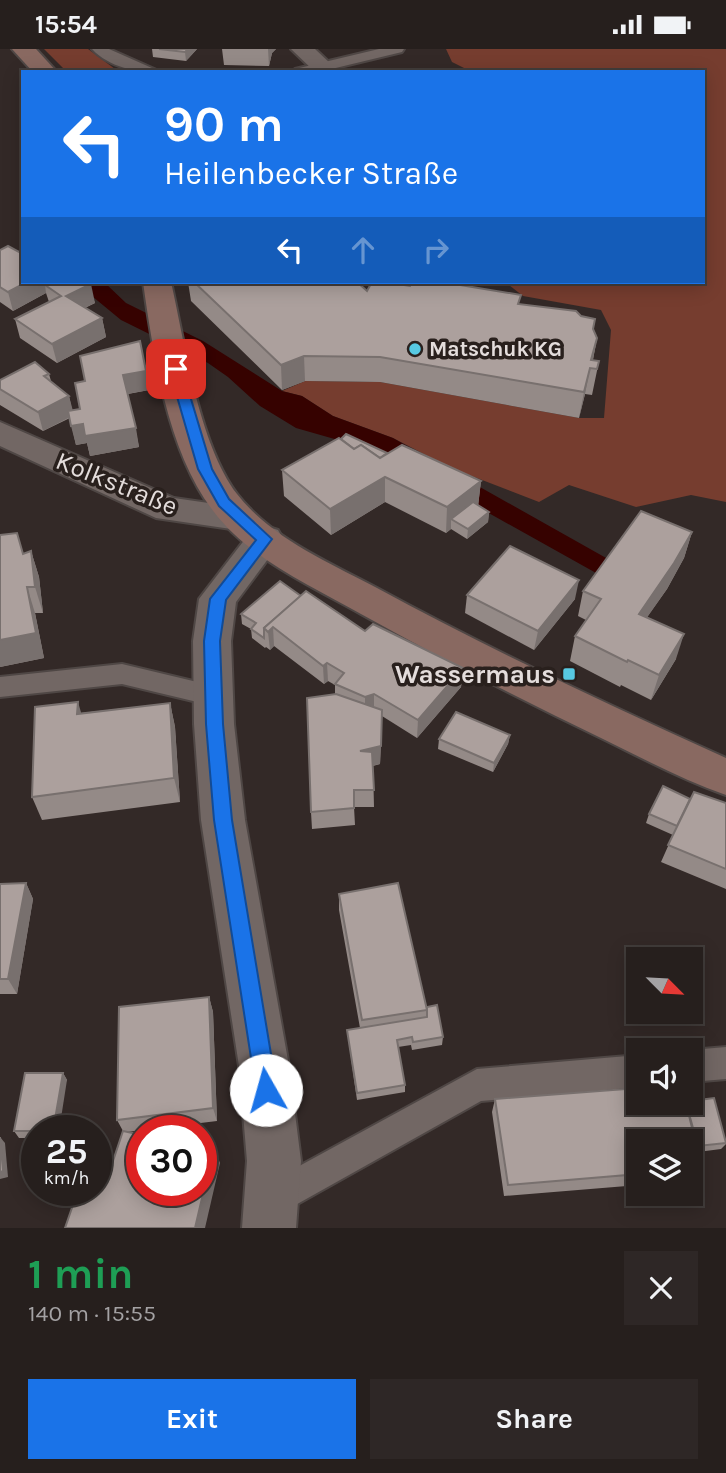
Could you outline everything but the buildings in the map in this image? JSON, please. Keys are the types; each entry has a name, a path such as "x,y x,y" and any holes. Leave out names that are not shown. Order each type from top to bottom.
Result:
{"main road":[{"path":"23,49 44,70"},
{"path":"158,289 171,350 205,469 224,502 252,528 404,621 535,689 726,777"}],"street":[{"path":"302,49 313,70"},
{"name":"Kolkstraße","path":"0,433 168,509 252,528"},
{"path":"252,528 218,599 212,641 223,820 265,1080 274,1161 270,1214"}],"lane":[{"path":"99,49 124,63 147,70"},
{"path":"313,70 397,49"},
{"path":"0,687 122,674 214,696"},
{"path":"703,1065 726,1063"},
{"path":"270,1214 477,1086 626,1072"}],"shaded area":[{"path":"44,49 88,49 116,70 65,70"},
{"path":"446,49 726,49 726,502 691,495 636,507 569,485 539,502 451,468 393,438 333,416 302,396 282,391 305,381 380,382 579,418 604,418 611,330 601,310 523,296 508,284 705,284 705,70 468,70 452,62"},
{"path":"77,284 106,284 126,303 203,341 282,391 302,396 333,416 393,438 615,563 605,578 478,507 338,440 296,428 260,406 208,363 121,320"}],"place":[{"name":"Matschuk KG","path":"415,349"},
{"name":"Wassermaus","path":"569,674"}],"route":[{"path":"176,369 205,469 224,502 265,539 218,599 212,641 214,724 223,820 266,1090"}]}
